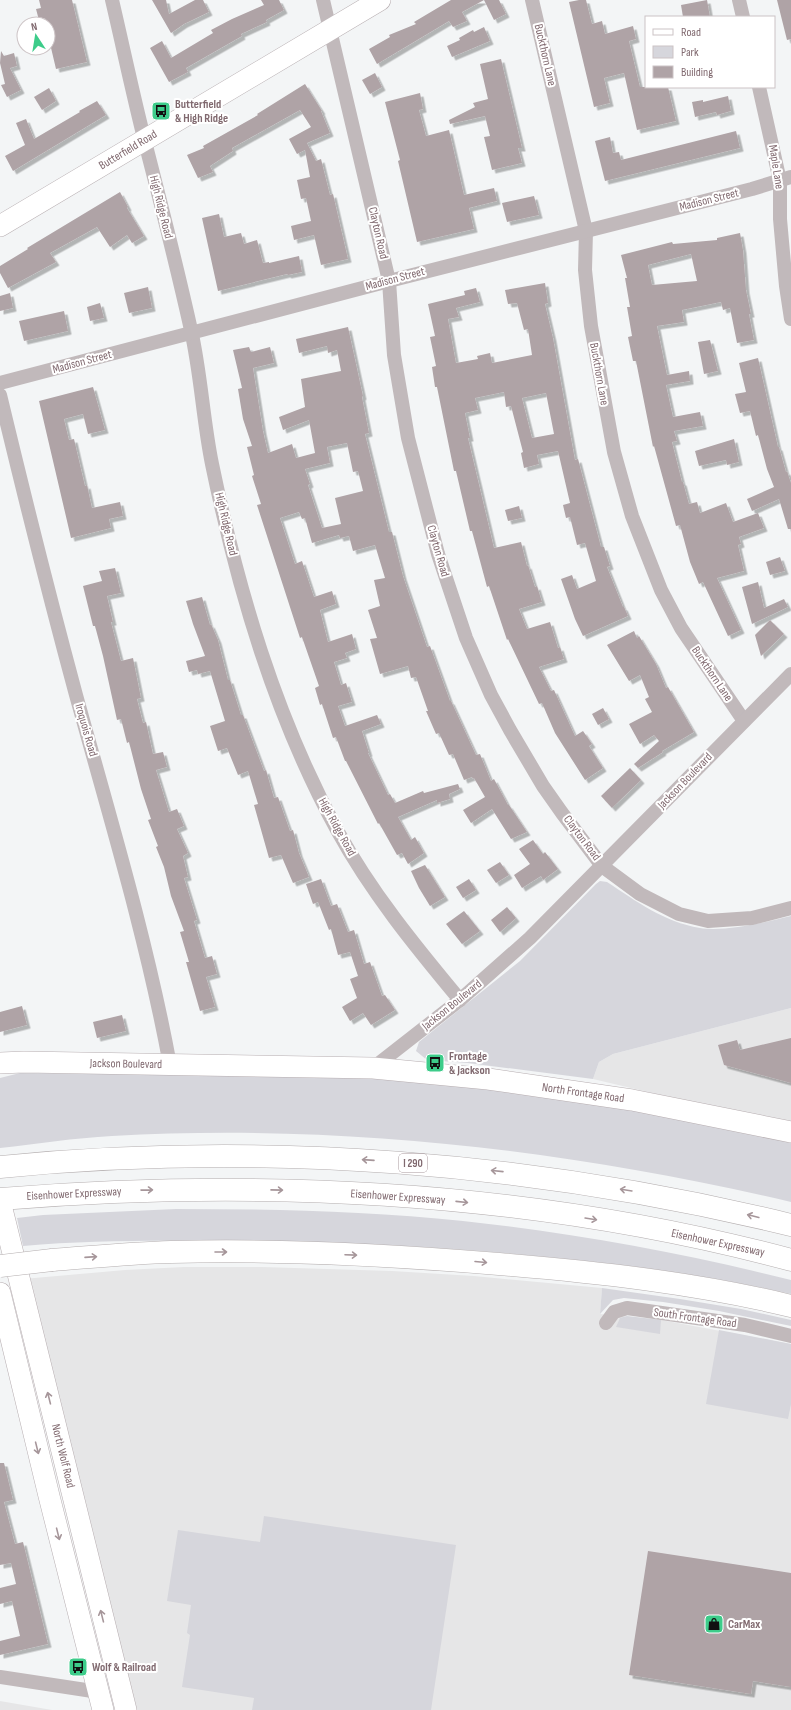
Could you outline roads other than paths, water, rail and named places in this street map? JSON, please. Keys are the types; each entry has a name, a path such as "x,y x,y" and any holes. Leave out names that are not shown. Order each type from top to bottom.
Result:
{"highway":[{"name":"I 290","path":"0,1167 99,1159 187,1156 339,1158 423,1164 508,1172 648,1193 791,1225"},
{"name":"Eisenhower Expressway","path":"0,1200 38,1196 219,1189 309,1190 402,1196 515,1208 632,1225 707,1240 791,1260"},
{"path":"0,1266 52,1260 170,1252 326,1254 458,1260 611,1275 696,1287 791,1306"}],"main road":[{"name":"Butterfield Road","path":"0,226 380,0"},
{"name":"Jackson Boulevard","path":"0,1063 24,1062 373,1068"},
{"name":"North Frontage Road","path":"373,1068 488,1079 632,1100 791,1132"},
{"name":"North Wolf Road","path":"0,1200 126,1710"},
{"name":"North Wolf Road","path":"0,1293 101,1701"},
{"path":"101,1701 119,1684"}],"street":[{"name":"High Ridge Road","path":"112,0 192,333 211,462 245,600 262,651 294,739 337,830 370,884 401,929 460,1000"},
{"name":"Clayton Road","path":"324,0 389,281 394,355 408,438 438,554 466,638 499,709 543,786 602,866 640,894 658,905 679,914 708,921 752,918 791,908"},
{"name":"Buckthorn Lane","path":"532,0 586,231 585,270 590,326 614,452 632,516 661,590 681,628 744,721"},
{"path":"739,0 743,16"},
{"name":"Maple Lane","path":"759,88 786,179 780,226 791,319"},
{"name":"Madison Street","path":"0,383 389,281 752,190 786,179"},
{"name":"Iroquois Road","path":"0,395 55,620 142,933 158,997 170,1065"},
{"name":"Jackson Boulevard","path":"373,1068 460,1000 530,938 791,674"},
{"name":"South Frontage Road","path":"606,1323 614,1312 627,1308 738,1324 791,1336"},
{"path":"0,1677 101,1701"}],"place":[{"name":"Butterfield & High Ridge","path":"161,111"},
{"name":"Frontage & Jackson","path":"435,1063"},
{"name":"CarMax","path":"714,1624"},
{"name":"Wolf & Railroad","path":"78,1667"}]}
